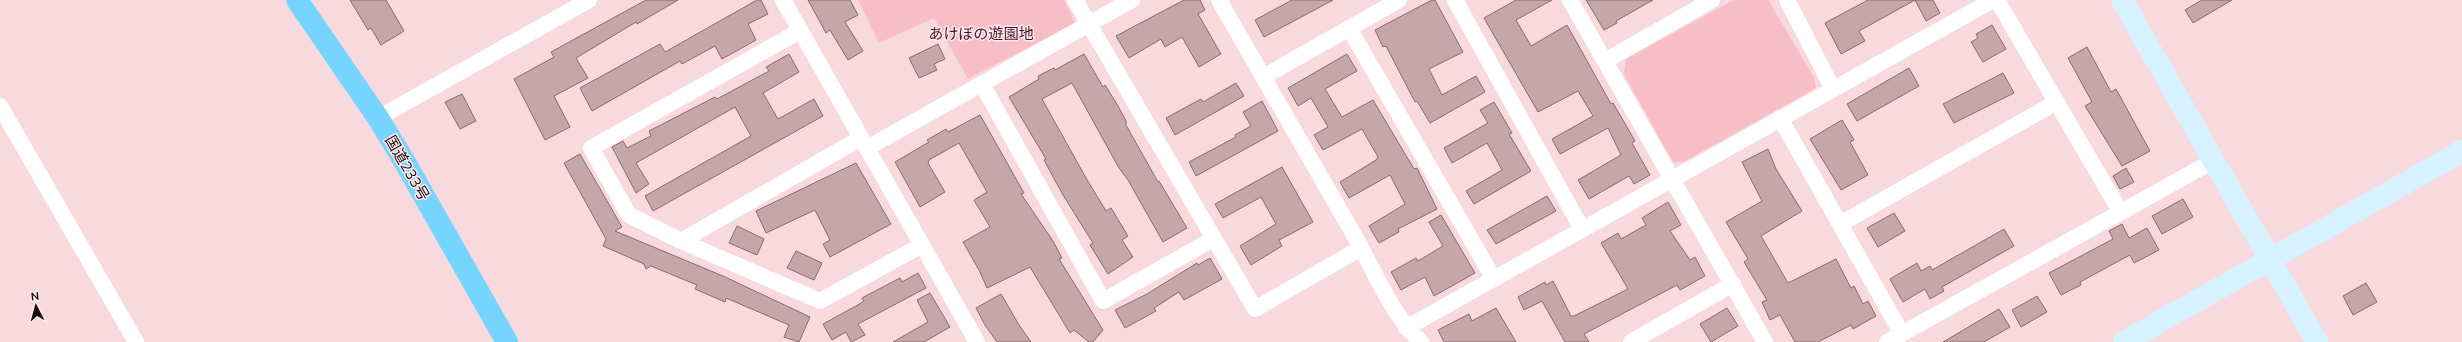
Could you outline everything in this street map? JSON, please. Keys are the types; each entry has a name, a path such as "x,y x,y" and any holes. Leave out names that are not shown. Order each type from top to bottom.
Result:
{"highway":[{"name":"国道233号","path":"297,0 378,118 507,342"}],"street":[{"path":"378,118 589,0"},
{"path":"783,0 977,342"},
{"path":"1075,0 1212,239 1255,309 1361,248"},
{"path":"681,241 864,143 982,84 1132,0"},
{"path":"1219,0 1361,248 1397,315 1406,328 1421,342"},
{"path":"1263,77 1399,0"},
{"path":"1455,0 1582,229"},
{"path":"1570,0 1765,342"},
{"path":"1605,61 1712,0"},
{"path":"1787,0 1833,89"},
{"path":"1406,328 1993,0"},
{"path":"1996,0 2120,211"},
{"path":"2122,0 2317,342"},
{"path":"1349,28 1494,279"},
{"path":"800,31 591,148 629,215 681,241 820,301 922,245"},
{"path":"982,84 1103,301 1212,239"},
{"path":"1840,224 2057,102"},
{"path":"0,106 136,342"},
{"path":"1780,118 1902,334"},
{"path":"2124,342 2269,258 2462,151"},
{"path":"1887,342 2120,211 2213,161"},
{"path":"1631,342 1733,284"}],"green space":[{"name":"あけぼの遊園地","path":"858,0 1064,0 1075,23 968,79 934,18 879,43"},
{"path":"1734,0 1768,0 1814,77 1816,88 1683,162 1673,162 1624,74 1626,59"}],"building":[{"path":"350,0 386,0 404,31 381,45 371,28 368,30"},
{"path":"646,0 678,0 637,24 636,22 576,58 588,78 554,96 570,127 545,140 514,79 554,57 551,52"},
{"path":"757,0 761,0 768,14 748,24 756,40 722,59 715,46 682,64 680,61 592,111 580,88 660,44 665,52"},
{"path":"808,0 850,0 858,15 845,22 863,51 848,60 830,30 826,33"},
{"path":"1184,0 1200,0 1205,10 1198,14 1221,54 1199,67 1182,37 1165,47 1161,39 1129,58 1116,36"},
{"path":"1292,0 1333,0 1264,37 1255,20"},
{"path":"1432,0 1435,0 1463,52 1429,69 1442,95 1476,76 1485,92 1430,123 1417,101 1415,102 1386,46 1383,47 1375,30"},
{"path":"1516,0 1552,0 1516,20 1531,46 1567,25 1611,104 1613,103 1635,141 1632,143 1650,175 1634,184 1629,176 1589,199 1578,180 1621,155 1608,128 1560,154 1552,139 1593,116 1578,91 1538,112 1484,18"},
{"path":"1586,0 1653,0 1616,21 1617,23 1604,30"},
{"path":"1868,0 1915,0 1859,31 1865,41 1841,54 1825,23"},
{"path":"1915,0 1933,0 1940,13 1926,21"},
{"path":"2202,0 2232,0 2193,23 2185,10"},
{"path":"1992,25 2006,49 1983,62 1971,42 1978,38 1976,34"},
{"path":"938,44 945,59 934,64 937,70 919,78 909,58"},
{"path":"2087,47 2111,92 2116,89 2150,151 2122,166 2085,106 2092,102 2068,58"},
{"path":"789,54 799,72 763,93 778,119 814,99 823,116 653,211 645,196 751,136 735,107 636,163 649,184 636,193 612,147 623,141 627,148 651,136 649,131 715,97 717,99 769,71 766,67"},
{"path":"1084,54 1103,87 1105,85 1118,106 1126,121 1126,125 1158,182 1159,181 1187,228 1163,242 1128,180 1119,168 1072,83 1042,99 1106,211 1111,208 1128,236 1122,240 1133,257 1108,274 1090,245 1093,243 1063,195 1044,160 1046,159 1009,97 1039,79 1038,76 1054,68 1055,70"},
{"path":"1347,54 1357,71 1325,89 1342,117 1373,100 1414,169 1417,168 1437,209 1398,229 1399,232 1379,243 1369,226 1405,204 1390,175 1349,198 1340,182 1376,160 1378,157 1362,129 1323,150 1314,135 1328,127 1311,98 1298,106 1288,88"},
{"path":"1909,68 1919,86 1857,121 1847,104"},
{"path":"2003,73 2014,93 1954,123 1943,104"},
{"path":"1236,83 1244,96 1175,135 1166,118 1201,99 1203,102"},
{"path":"462,94 476,121 460,129 445,102"},
{"path":"1262,101 1278,131 1196,176 1189,162 1236,137 1235,135 1251,126 1243,112"},
{"path":"1494,102 1512,133 1509,134 1531,171 1474,204 1466,191 1502,170 1487,143 1452,163 1444,148 1488,123 1480,110"},
{"path":"980,115 1024,193 1021,194 1053,241 1062,258 1059,259 1103,330 1093,342 1089,342 1074,330 1070,333 1030,267 987,288 979,270 963,242 990,227 974,200 987,192 959,143 929,160 928,163 945,192 920,207 895,162 929,142 927,140 946,129 948,132"},
{"path":"1842,120 1854,140 1850,142 1868,175 1841,190 1810,139"},
{"path":"1768,149 1776,169 1802,211 1761,236 1788,283 1836,259 1851,288 1854,286 1863,304 1868,301 1876,316 1853,329 1851,325 1818,342 1795,342 1780,315 1770,320 1762,302 1767,300 1744,262 1748,259 1726,222 1762,201 1742,162"},
{"path":"580,154 622,227 615,231 723,276 810,317 799,342 784,337 789,325 726,298 725,302 695,289 697,285 651,266 646,269 644,264 603,246 606,239 564,163"},
{"path":"856,163 891,224 830,257 823,244 830,240 815,210 766,233 756,211"},
{"path":"1282,167 1313,222 1279,240 1282,246 1251,265 1240,246 1276,224 1261,197 1223,218 1215,204"},
{"path":"2126,168 2134,182 2120,189 2113,176"},
{"path":"1547,196 1556,211 1496,244 1487,230"},
{"path":"2183,199 2193,217 2162,234 2152,216"},
{"path":"1668,202 1681,225 1670,231 1690,260 1695,257 1705,276 1680,290 1677,285 1584,334 1589,342 1565,342 1542,301 1524,310 1518,297 1545,282 1546,285 1553,281 1571,316 1574,316 1628,289 1601,243 1618,233 1621,239 1646,225 1642,218"},
{"path":"1894,213 1905,231 1878,247 1867,228"},
{"path":"1441,215 1475,273 1434,296 1425,277 1401,290 1391,272 1416,258 1418,261 1443,246 1429,222"},
{"path":"2122,224 2129,238 2147,228 2159,250 2134,263 2130,255 2080,282 2081,285 2061,295 2049,273 2113,239 2109,231"},
{"path":"737,226 764,239 757,255 729,243"},
{"path":"2004,229 2014,246 1942,287 1944,291 1930,299 1925,289 1903,302 1890,279 1917,263 1921,271 1930,266 1932,270"},
{"path":"796,251 822,263 814,280 787,268"},
{"path":"1210,258 1222,279 1184,300 1179,292 1154,308 1156,311 1125,328 1115,310 1147,294 1197,263 1198,265"},
{"path":"918,273 926,288 858,324 865,335 851,342 846,332 832,340 823,324 864,301 862,298 900,278 902,282"},
{"path":"2366,283 2377,302 2353,315 2343,296"},
{"path":"930,293 950,327 924,342 893,342 928,322 917,300"},
{"path":"1001,294 1031,342 997,342 985,325 976,308"},
{"path":"2037,296 2047,312 2021,327 2012,310"},
{"path":"1496,308 1516,342 1444,342 1438,330 1469,314 1472,321"},
{"path":"1727,308 1738,326 1711,342 1700,324"},
{"path":"1999,309 2010,327 1984,342 1943,342"}]}
